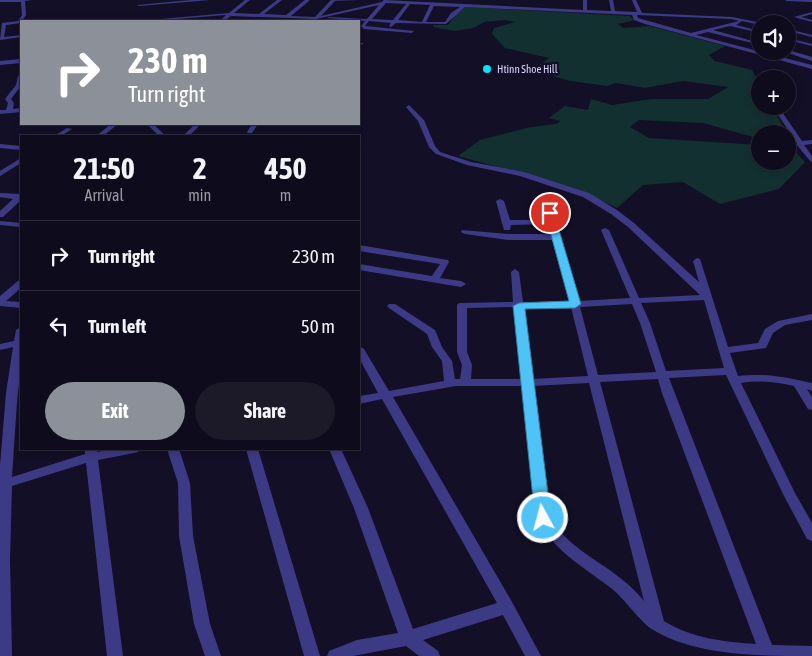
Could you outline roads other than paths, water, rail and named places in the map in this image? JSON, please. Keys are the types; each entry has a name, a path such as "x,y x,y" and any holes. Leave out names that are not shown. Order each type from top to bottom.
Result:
{"street":[{"path":"21,20 24,15 23,0"},
{"path":"0,1 30,0"},
{"path":"133,0 139,5 146,20"},
{"path":"139,5 208,0"},
{"path":"223,20 248,0"},
{"path":"253,20 280,0"},
{"path":"283,20 308,0"},
{"path":"314,20 334,0 358,1"},
{"path":"314,20 394,0"},
{"path":"490,6 493,0"},
{"path":"513,8 515,0"},
{"path":"538,9 539,0"},
{"path":"585,0 585,11"},
{"path":"611,0 613,12"},
{"path":"634,0 641,12 637,14 636,19 812,67"},
{"path":"749,0 759,0"},
{"path":"787,0 812,1"},
{"path":"195,1 201,16"},
{"path":"340,20 358,1"},
{"path":"385,1 423,4 433,2 451,5 465,3 513,8 732,18 751,22"},
{"path":"385,1 368,20 364,28 412,32"},
{"path":"424,23 433,2"},
{"path":"388,30 409,3"},
{"path":"157,20 232,14 288,16 314,20 446,23 465,3"},
{"path":"812,12 796,17 812,21"},
{"path":"195,20 201,16"},
{"path":"691,34 746,21"},
{"path":"20,22 4,24 0,39 20,36"},
{"path":"730,25 751,30"},
{"path":"708,30 751,42"},
{"path":"796,32 812,36"},
{"path":"796,41 812,45"},
{"path":"796,55 812,60"},
{"path":"0,63 20,60"},
{"path":"802,65 812,60"},
{"path":"9,111 11,103 8,99 20,85"},
{"path":"0,95 13,93"},
{"path":"409,107 421,120 432,147 438,153 469,164 521,174 586,195 631,225 697,285 707,297"},
{"path":"0,112 20,110"},
{"path":"781,115 811,158"},
{"path":"100,135 114,125"},
{"path":"154,125 162,135"},
{"path":"187,135 197,125"},
{"path":"250,132 254,125"},
{"path":"58,135 69,128"},
{"path":"800,143 812,142"},
{"path":"0,146 20,148"},
{"path":"0,174 20,161"},
{"path":"0,195 20,197"},
{"path":"0,216 20,197"},
{"path":"500,201 507,223 508,237"},
{"path":"507,223 551,217 657,625"},
{"path":"0,223 20,225"},
{"path":"605,230 645,324 664,375 668,393 767,653"},
{"path":"465,232 508,237 557,237"},
{"path":"360,248 444,262 434,280"},
{"path":"697,261 732,376 788,494 812,535"},
{"path":"360,267 461,284"},
{"path":"515,272 543,518 549,530 561,543 615,582 657,625 688,642 767,653 812,653"},
{"path":"0,302 20,284"},
{"path":"465,382 467,365 462,356 461,307 466,305 519,306 707,297"},
{"path":"0,302 20,305"},
{"path":"392,306 431,332 437,347 447,361 450,383"},
{"path":"724,351 762,346 769,331 782,323 812,317"},
{"path":"4,656 2,576 4,445 20,336"},
{"path":"0,347 19,343"},
{"path":"360,351 507,607 533,656"},
{"path":"360,400 450,383 527,384 664,375 774,378 812,387"},
{"path":"799,385 812,406"},
{"path":"3,484 92,453 124,450"},
{"path":"173,450 184,483 186,536 202,624 213,656"},
{"path":"252,450 312,656"},
{"path":"335,450 361,508 408,638 432,656"},
{"path":"92,453 115,656"},
{"path":"335,656 357,647 408,638 507,607"}],"place":[{"name":"Htinn Shoe Hill","path":"487,69"}]}
